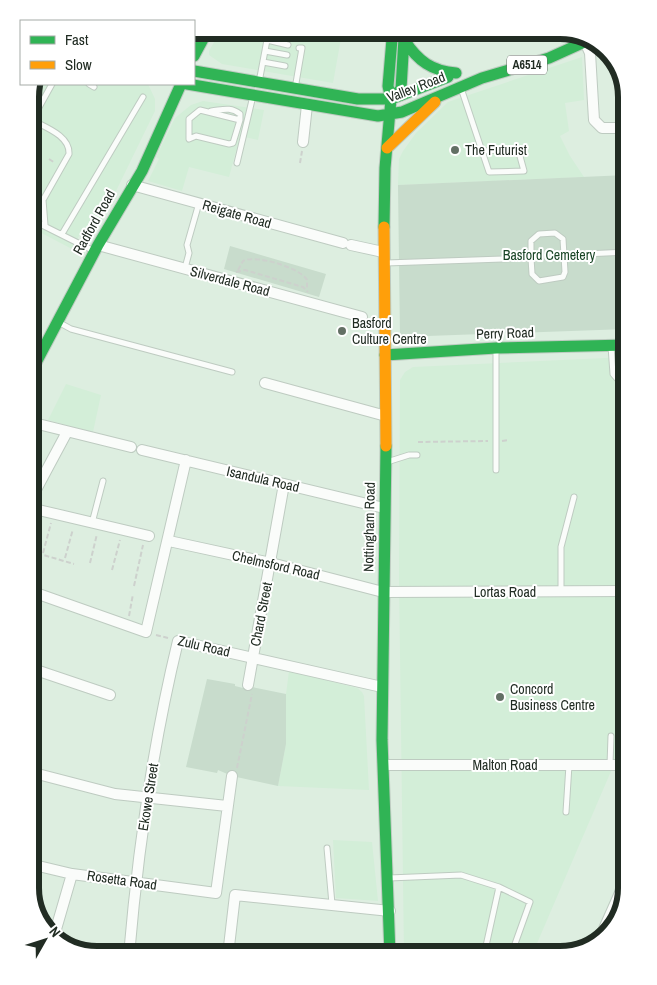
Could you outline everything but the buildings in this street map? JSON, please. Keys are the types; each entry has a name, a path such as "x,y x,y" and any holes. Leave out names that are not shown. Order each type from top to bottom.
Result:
{"main road":[{"path":"195,54 203,39"},
{"name":"Nottingham Road","path":"390,946 382,687 386,416 383,258 390,99 400,89 401,39"},
{"path":"404,39 415,56 430,68 440,73 456,73"},
{"name":"Valley Road","path":"195,71 358,99 390,99 456,73 546,47 564,39"},
{"name":"Valley Road","path":"192,85 371,116 402,112 461,86 549,58 581,43"},
{"name":"Radford Road","path":"39,357 153,149 181,85"},
{"path":"387,148 443,93"},
{"name":"Perry Road","path":"385,355 496,348 618,346"}],"street":[{"path":"589,47 594,120 602,128 618,128"},
{"path":"303,142 307,105"},
{"name":"Reigate Road","path":"132,185 347,244 383,258"},
{"name":"Silverdale Road","path":"97,248 184,269 362,317"},
{"path":"265,383 386,416"},
{"path":"39,424 130,448"},
{"path":"39,484 66,432"},
{"name":"Isandula Road","path":"142,450 384,508"},
{"path":"39,594 146,632 169,541 186,460"},
{"name":"Chard Street","path":"248,685 284,484"},
{"path":"39,510 148,535"},
{"name":"Chelmsford Road","path":"169,541 271,563 383,592"},
{"name":"Lortas Road","path":"383,592 618,591"},
{"name":"Zulu Road","path":"178,641 382,687"},
{"name":"Ekowe Street","path":"130,946 135,882 147,797 178,641"},
{"path":"39,671 110,695"},
{"name":"Malton Road","path":"383,765 618,765"},
{"path":"39,774 115,794 227,806 232,776"},
{"name":"Rosetta Road","path":"39,866 72,874 216,893 227,806"},
{"path":"60,915 72,874"},
{"path":"229,946 234,895 390,911"},
{"path":"607,922 616,901"}],"lane":[{"path":"259,82 267,40 288,45"},
{"path":"295,88 302,48 299,48"},
{"path":"265,51 287,55"},
{"path":"263,62 285,66"},
{"path":"39,106 51,85"},
{"path":"90,85 94,87"},
{"path":"461,86 482,151 489,172 524,171 518,149 482,151"},
{"path":"62,234 143,96"},
{"path":"237,163 253,96"},
{"path":"200,110 208,111 240,120 233,143 229,144 196,136 189,139 188,124 191,115 200,110"},
{"path":"39,124 59,135 66,141 69,147 68,154 43,200 45,225"},
{"path":"184,269 189,253 187,245 199,203"},
{"path":"39,206 43,208"},
{"path":"39,223 97,248"},
{"path":"539,234 560,235 563,239 565,272 562,277 539,281 532,274 531,258 531,241 539,234"},
{"path":"564,255 618,252"},
{"path":"383,258 531,258"},
{"path":"57,322 71,329 232,372"},
{"path":"611,346 613,374 618,380"},
{"path":"496,348 496,470"},
{"path":"385,463 409,455 417,455"},
{"path":"96,524 104,481"},
{"path":"562,592 561,547 574,497"},
{"path":"610,765 611,736"},
{"path":"566,812 570,765"},
{"path":"327,848 332,904"},
{"path":"389,878 461,875 499,887 530,902 514,946"},
{"path":"486,946 499,887"}],"path":[{"path":"49,159 57,164"},
{"path":"232,282 243,261 254,258 298,271 307,280 306,301"},
{"path":"238,270 245,270 307,289"},
{"path":"418,442 509,440"},
{"path":"44,553 53,514"},
{"path":"65,558 75,519"},
{"path":"90,563 96,524"},
{"path":"112,570 122,530"},
{"path":"134,586 148,535"},
{"path":"39,554 74,564"},
{"path":"126,625 133,594"},
{"name":"Zulu Road","path":"146,632 178,641"},
{"path":"232,776 237,771 252,693 248,685"}],"shaded area":[{"path":"216,39 341,39 333,83 222,64 209,55 209,51"},
{"path":"582,57 584,100 565,103 569,131 560,136 584,177 398,185 399,159 403,151 416,133 448,102"},
{"path":"40,85 148,85 155,99 155,111 98,228 80,234 72,249 39,232"},
{"path":"203,101 264,110 258,140 240,136 229,177 189,167 182,191 148,181 159,159 156,157 175,118 191,105"},
{"path":"618,357 618,755 536,946 404,946 399,579 400,380 405,372 413,367"},
{"path":"66,384 101,395 93,432 48,420"},
{"path":"289,671 357,688 362,692 364,696 369,790 278,786 286,744 286,694"},
{"path":"333,840 372,842 378,901 336,898"}],"green space":[{"name":"Basford Cemetery","path":"618,175 618,329 400,337 398,185"},
{"path":"230,246 326,274 319,297 224,269"},
{"path":"207,679 235,684 235,686 251,690 252,687 286,694 286,744 278,786 232,776 218,770 217,773 186,767"}],"traffic: fast":[{"path":"195,54 203,39"},
{"path":"384,227 385,168 391,99 388,86 392,39"},
{"path":"391,99 401,89 404,39"},
{"path":"405,41 426,64 440,70 456,73"},
{"path":"193,85 378,116 402,112 482,78 549,58 582,43"},
{"path":"195,71 358,99 391,99 448,77"},
{"path":"39,357 98,245 142,171 181,85"},
{"path":"385,355 496,348 618,345"},
{"path":"386,446 382,740 390,946"}],"traffic: slow":[{"path":"387,148 435,102"},
{"path":"384,227 386,446"}],"place":[{"name":"The Futurist","path":"455,150"},
{"name":"Basford Culture Centre","path":"342,331"},
{"name":"Concord Business Centre","path":"500,697"}]}
